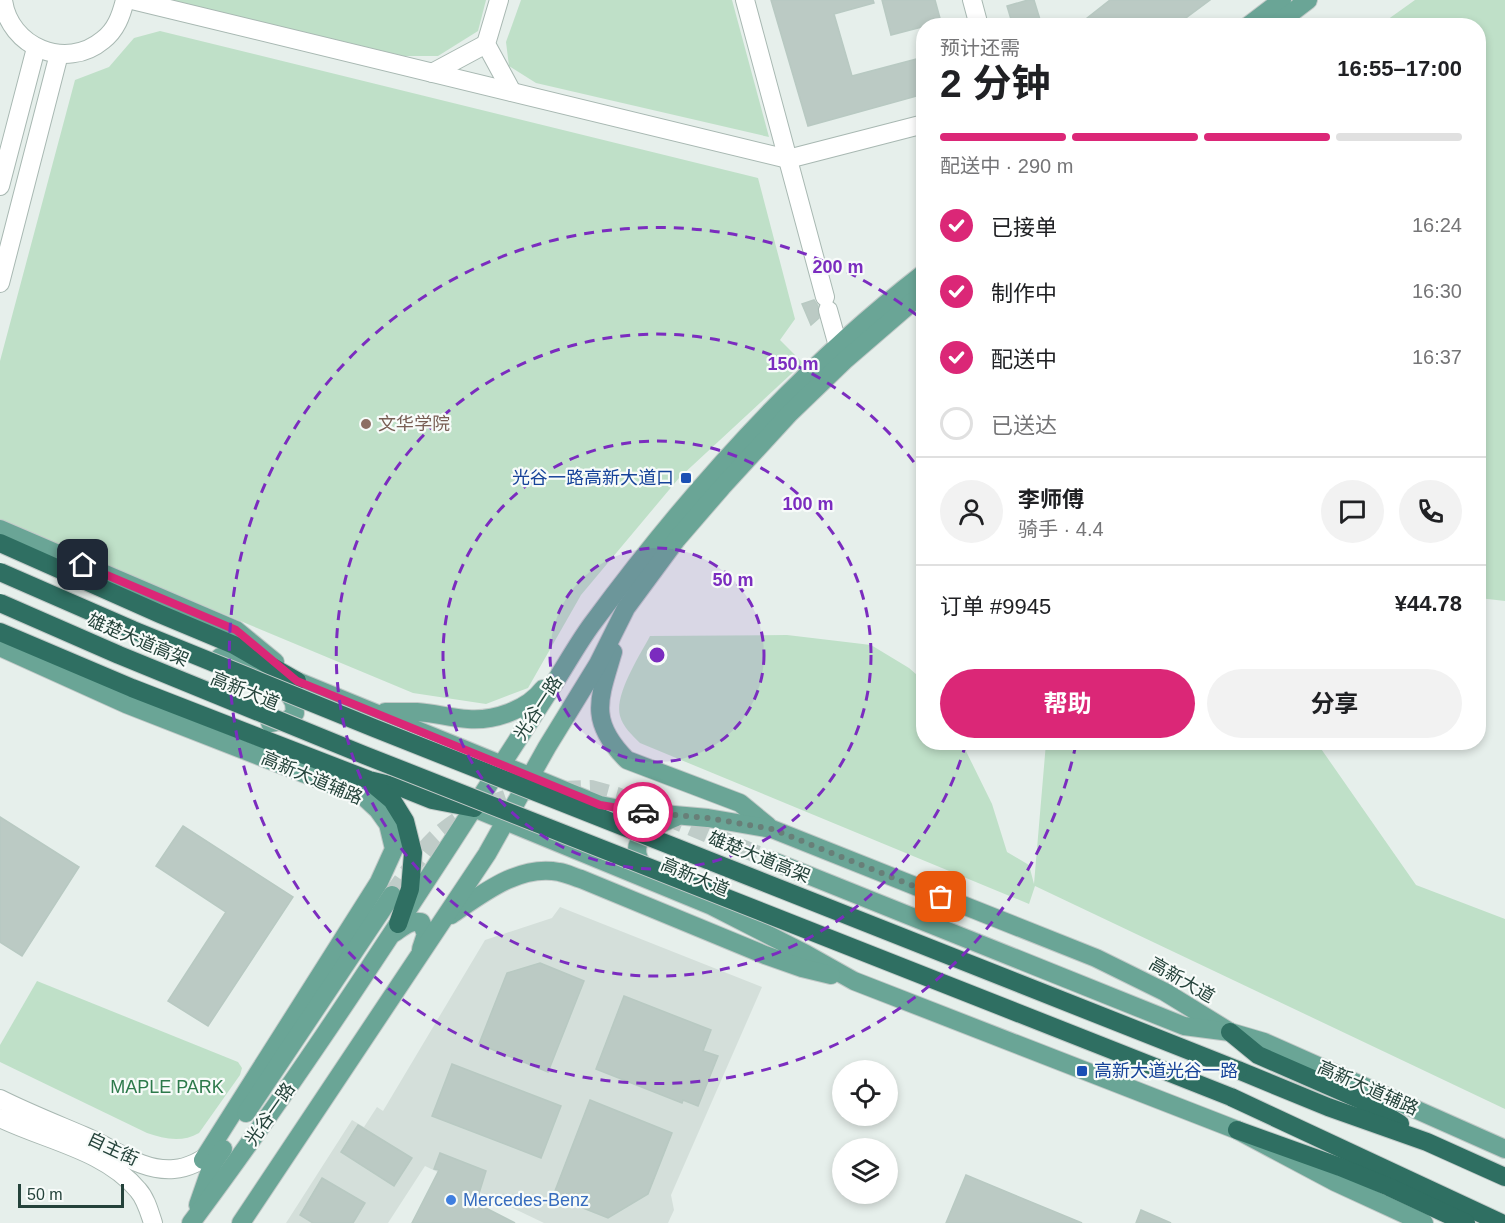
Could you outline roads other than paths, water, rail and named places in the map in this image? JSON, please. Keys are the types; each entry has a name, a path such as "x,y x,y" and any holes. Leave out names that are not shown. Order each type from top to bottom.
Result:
{"highway":[{"path":"0,543 234,645 297,681"},
{"name":"雄楚大道高架","path":"0,572 132,630 374,728 1328,1107 1427,1142"},
{"name":"雄楚大道高架","path":"0,603 119,655 364,755 1231,1097 1501,1223"},
{"path":"0,632 132,688 369,780 402,788 432,800 474,808"},
{"path":"369,780 392,800 405,821 412,853 410,889 394,930"},
{"path":"1230,1032 1258,1055 1361,1100 1427,1142 1505,1177"},
{"path":"1237,1130 1350,1171 1466,1223"}],"main road":[{"path":"1258,18 1282,0"},
{"path":"1284,18 1308,0"},
{"name":"光谷一路","path":"191,1223 279,1104 474,808 591,625 657,539 724,460 784,397 838,346 916,280"},
{"name":"光谷一路","path":"241,1223 487,854 598,664 626,608 684,530 790,413 844,361 916,299"},
{"path":"0,529 236,630 297,681"},
{"name":"高新大道","path":"0,564 227,660 297,681 600,805 629,811 736,822 772,829 1096,958 1165,992 1230,1032"},
{"path":"626,608 600,699 599,715 604,732 627,760 740,803 772,829"},
{"name":"高新大道","path":"0,611 268,724 712,906 854,981 1237,1130"},
{"path":"376,713 418,712 470,719 519,709 539,694 591,625"},
{"name":"高新大道辅路","path":"0,647 126,704 351,791 364,797 378,810 388,824 394,849 379,882 203,1160"},
{"path":"227,660 283,684 294,702 296,713 288,720 268,724"},
{"path":"555,681 552,701 556,706 562,706 580,693"},
{"path":"660,885 639,859 637,849 640,839 647,830 655,825 681,815"},
{"path":"773,861 1184,1026 1230,1032"},
{"path":"445,919 501,882 537,872 557,871 765,955 802,968 854,981"},
{"path":"191,1223 212,1165 392,895"},
{"path":"394,930 408,923 421,922 426,934 419,956"},
{"name":"高新大道辅路","path":"1230,1032 1264,1042 1505,1149"},
{"path":"1237,1130 1335,1182 1424,1223"}],"street":[{"path":"3,0 12,25 26,41 36,48 59,54 76,53 103,41 121,16 125,0"},
{"path":"132,0 788,159 916,125"},
{"path":"499,0 486,44 512,92"},
{"path":"745,0 838,346"},
{"path":"972,0 977,18"},
{"path":"432,73 486,44"},
{"path":"0,186 36,48"},
{"path":"0,283 59,54"},
{"name":"自主街","path":"0,1099 140,1163 163,1169 189,1166 203,1160 226,1144"},
{"name":"自主街","path":"0,1118 80,1151 123,1175 139,1190 147,1204 153,1223"}],"tunnel":[{"path":"563,790 591,789 617,796 773,861"},
{"path":"392,895 426,849 448,828 481,808 530,791"}],"place":[{"name":"文华学院","path":"366,424"},
{"name":"光谷一路高新大道口","path":"686,478"},
{"name":"高新大道光谷一路","path":"1082,1071"},
{"name":"Mercedes-Benz","path":"451,1200"}],"park label":[{"name":"MAPLE PARK","path":"167,1087"}]}
